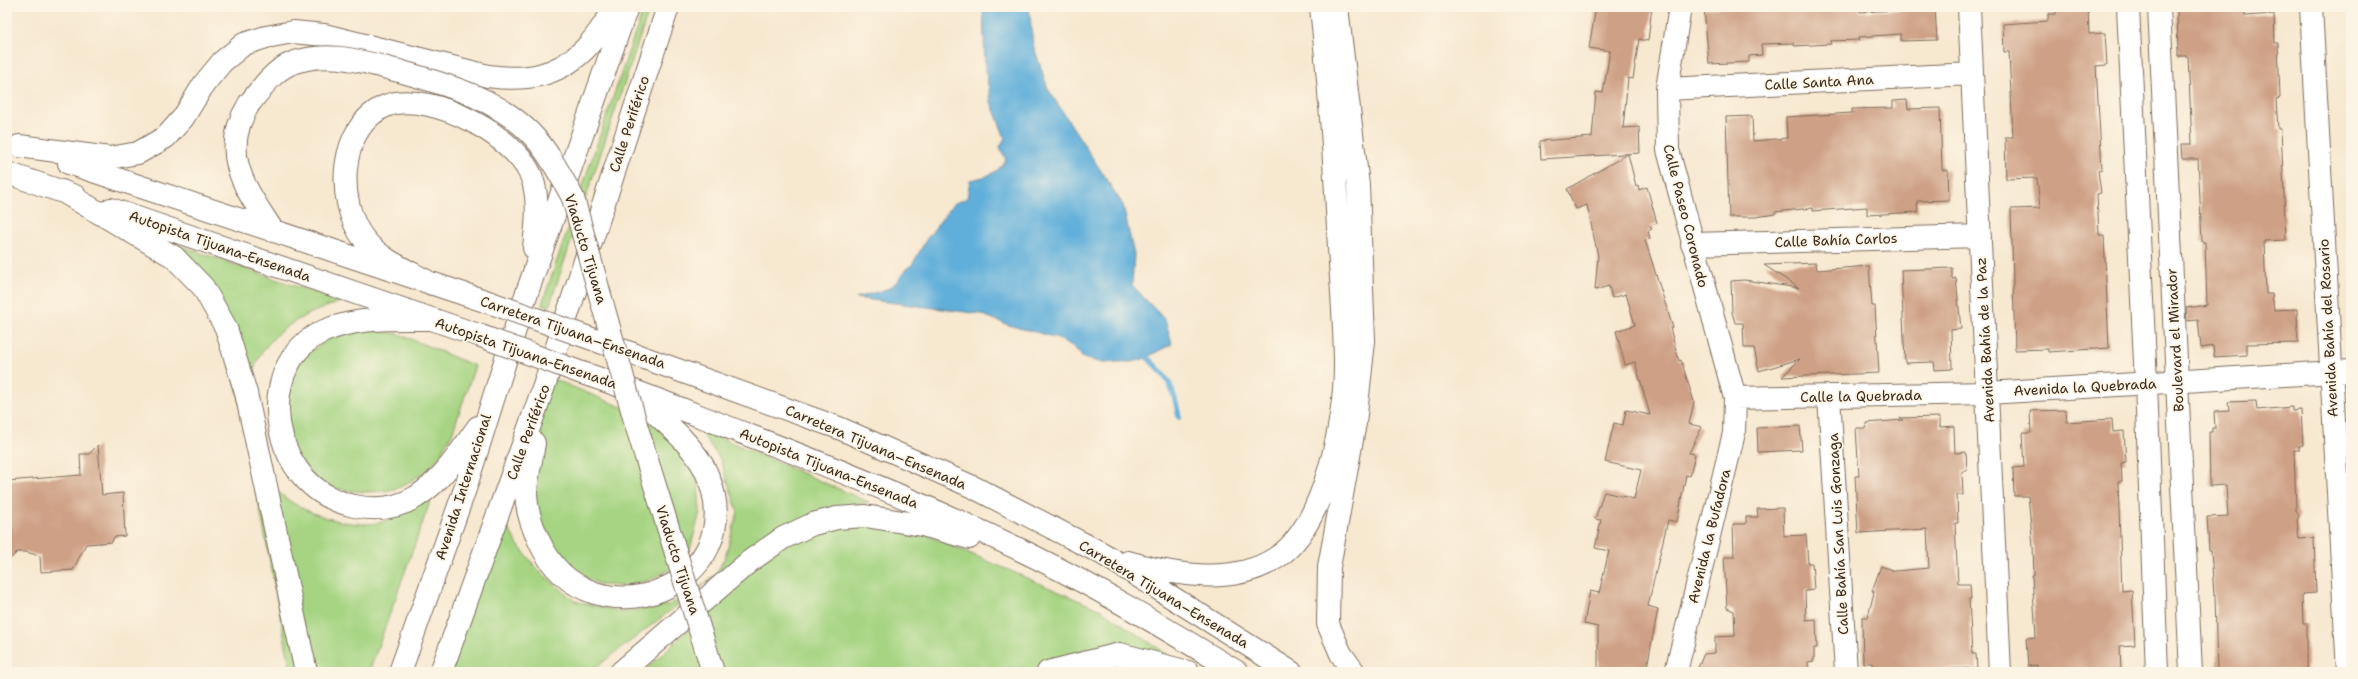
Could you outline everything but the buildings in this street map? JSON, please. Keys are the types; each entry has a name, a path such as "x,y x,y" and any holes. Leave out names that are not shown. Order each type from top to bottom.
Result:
{"main road":[{"path":"13,144 110,158 138,153 166,138 182,118 204,84 222,62 244,44 266,37 293,32 324,35 488,76 514,80 538,76 564,64 585,49 617,7"},
{"path":"524,301 627,7"},
{"name":"Calle Periférico","path":"440,672 544,386 668,7"},
{"path":"1103,554 1160,571 1184,575 1242,573 1277,558 1293,544 1309,522 1319,498 1336,445 1345,367 1331,102 1320,7"},
{"path":"1337,7 1358,185 1364,341 1355,423 1329,567 1328,624 1341,654 1354,672"},
{"name":"Calle Paseo Coronado","path":"1680,7 1667,89 1668,150 1692,244 1735,398"},
{"name":"Avenida Bahía de la Paz","path":"1969,7 2000,672"},
{"path":"2128,7 2146,383 2157,672"},
{"name":"Boulevard el Mirador","path":"2159,7 2191,672"},
{"name":"Avenida Bahía del Rosario","path":"2311,7 2341,372 2348,672"},
{"name":"Viaducto Tijuana","path":"273,230 245,187 238,168 236,148 240,126 249,104 269,79 290,64 319,57 351,58 455,86 489,103 535,138 555,166 573,198 637,428 713,672"},
{"name":"Calle Santa Ana","path":"1667,89 1972,74"},
{"path":"432,284 378,253 364,239 357,229 349,205 346,163 352,144 359,127 373,113 388,105 404,102 455,113 482,126 509,145 526,164 534,184 537,221 524,301"},
{"path":"13,144 432,284"},
{"name":"Autopista Tijuana-Ensenada","path":"7,173 626,387 829,466 946,516 1036,558"},
{"path":"62,191 174,258 203,287 226,328 246,393 306,672"},
{"name":"Calle Bahía Carlos","path":"1692,244 1980,236"},
{"name":"Carretera Tijuana–Ensenada","path":"432,284 491,303 838,428 973,487 1103,554 1291,672"},
{"name":"Avenida Internacional","path":"400,672 465,489 524,301"},
{"path":"429,319 378,319 350,323 323,331 301,346 287,365 279,386 278,404 280,431 301,474 321,492 340,503 364,508 392,507 416,497 442,477 488,413"},
{"name":"Avenida la Quebrada","path":"1987,393 2341,372"},
{"path":"544,386 526,491 531,526 543,550 557,570 570,582 593,594 609,597 637,597 661,590 680,582 694,568 709,548 717,512 713,491 707,472 675,433 626,387"},
{"name":"Calle la Quebrada","path":"1735,398 1987,393"},
{"name":"Calle Bahía San Luis Gonzaga","path":"1829,396 1846,672"},
{"name":"Avenida la Bufadora","path":"1676,672 1734,433 1735,398"},
{"path":"621,672 750,561 783,538 813,524 837,518 865,516 890,519 922,525 1036,558"},
{"name":"Carretera Tijuana–Ensenada","path":"1036,558 1150,620 1237,672"},
{"path":"1048,672 1120,654 1188,672"}],"green space":[{"path":"644,7 650,7 549,307 542,304"},
{"path":"178,245 341,302 308,314 288,326 270,342 259,357 256,364 250,387 247,409 251,424 277,491 299,506 326,518 341,522 370,524 382,522 396,516 410,508 435,488 369,672 291,672 237,388 205,281"},
{"path":"365,329 399,334 475,366 452,434 438,458 424,473 400,487 386,491 364,492 337,489 316,481 286,445 285,391 303,357 330,338"},
{"path":"551,378 641,415 668,434 687,455 698,482 700,512 690,549 676,567 647,581 621,586 602,585 569,571 533,522 539,412"},
{"path":"698,428 869,502 826,510 747,552 590,672 436,672 502,489 506,524 518,545 538,570 575,601 622,612 669,605 696,590 716,574 725,557 738,512 720,459"},
{"path":"890,519 1101,610 1194,672 643,672 779,546 834,523"}],"water":[{"path":"983,7 1029,7 1033,44 1048,89 1123,205 1134,255 1132,285 1165,320 1172,344 1141,360 1131,362 1099,362 1083,358 1074,347 1058,338 1008,325 981,314 856,298 887,289 897,282 906,269 912,265 926,240 953,204 967,198 970,180 981,178 995,172 1006,160 1000,147 1005,138 991,102 985,67"}],"waterway":[{"path":"1143,353 1168,381 1174,395 1179,417"}]}
